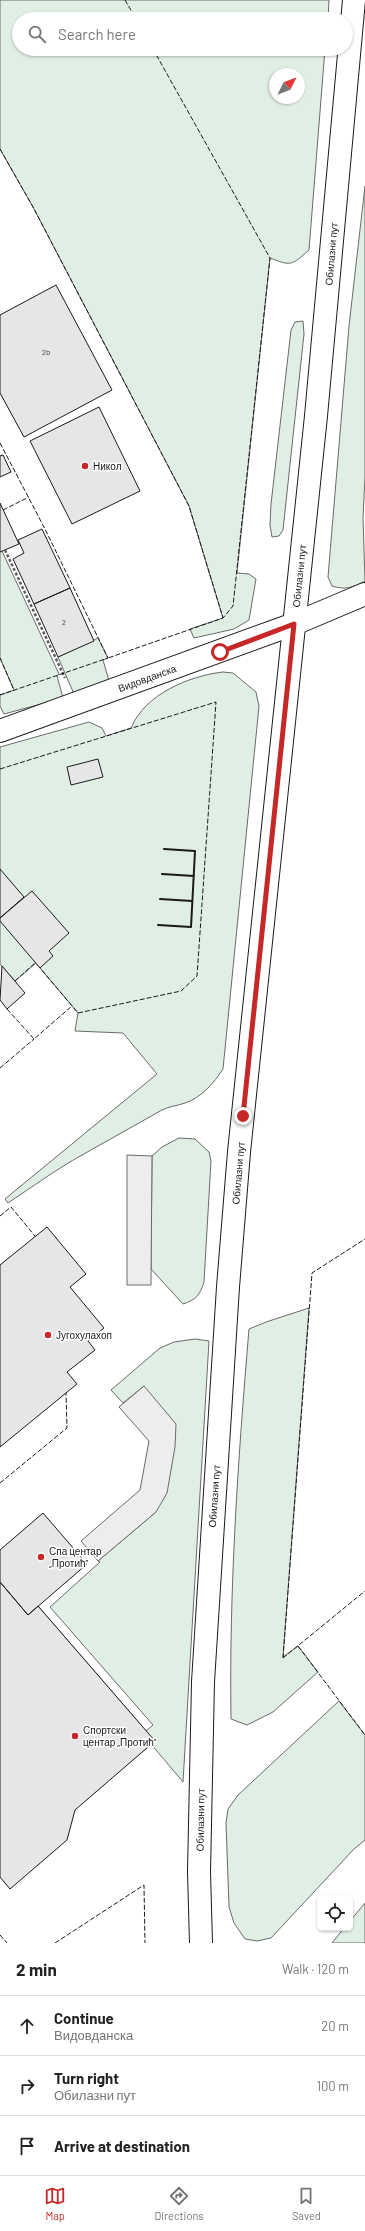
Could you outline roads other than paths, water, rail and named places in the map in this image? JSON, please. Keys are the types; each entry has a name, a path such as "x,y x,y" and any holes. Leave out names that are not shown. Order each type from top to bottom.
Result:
{"main road":[{"name":"Обилазни пут","path":"353,12 354,0"},
{"name":"Обилазни пут","path":"201,1943 199,1872 203,1682 225,1323 240,1144 317,402 349,56"},
{"name":"Видовданска","path":"0,731 294,624 365,594"}],"place":[{"name":"Никол","path":"85,466"},
{"name":"Југохулахоп","path":"48,1335"},
{"name":"Спа центар „Протић”","path":"41,1557"},
{"name":"Спортски центар „Протић”","path":"75,1736"}]}
